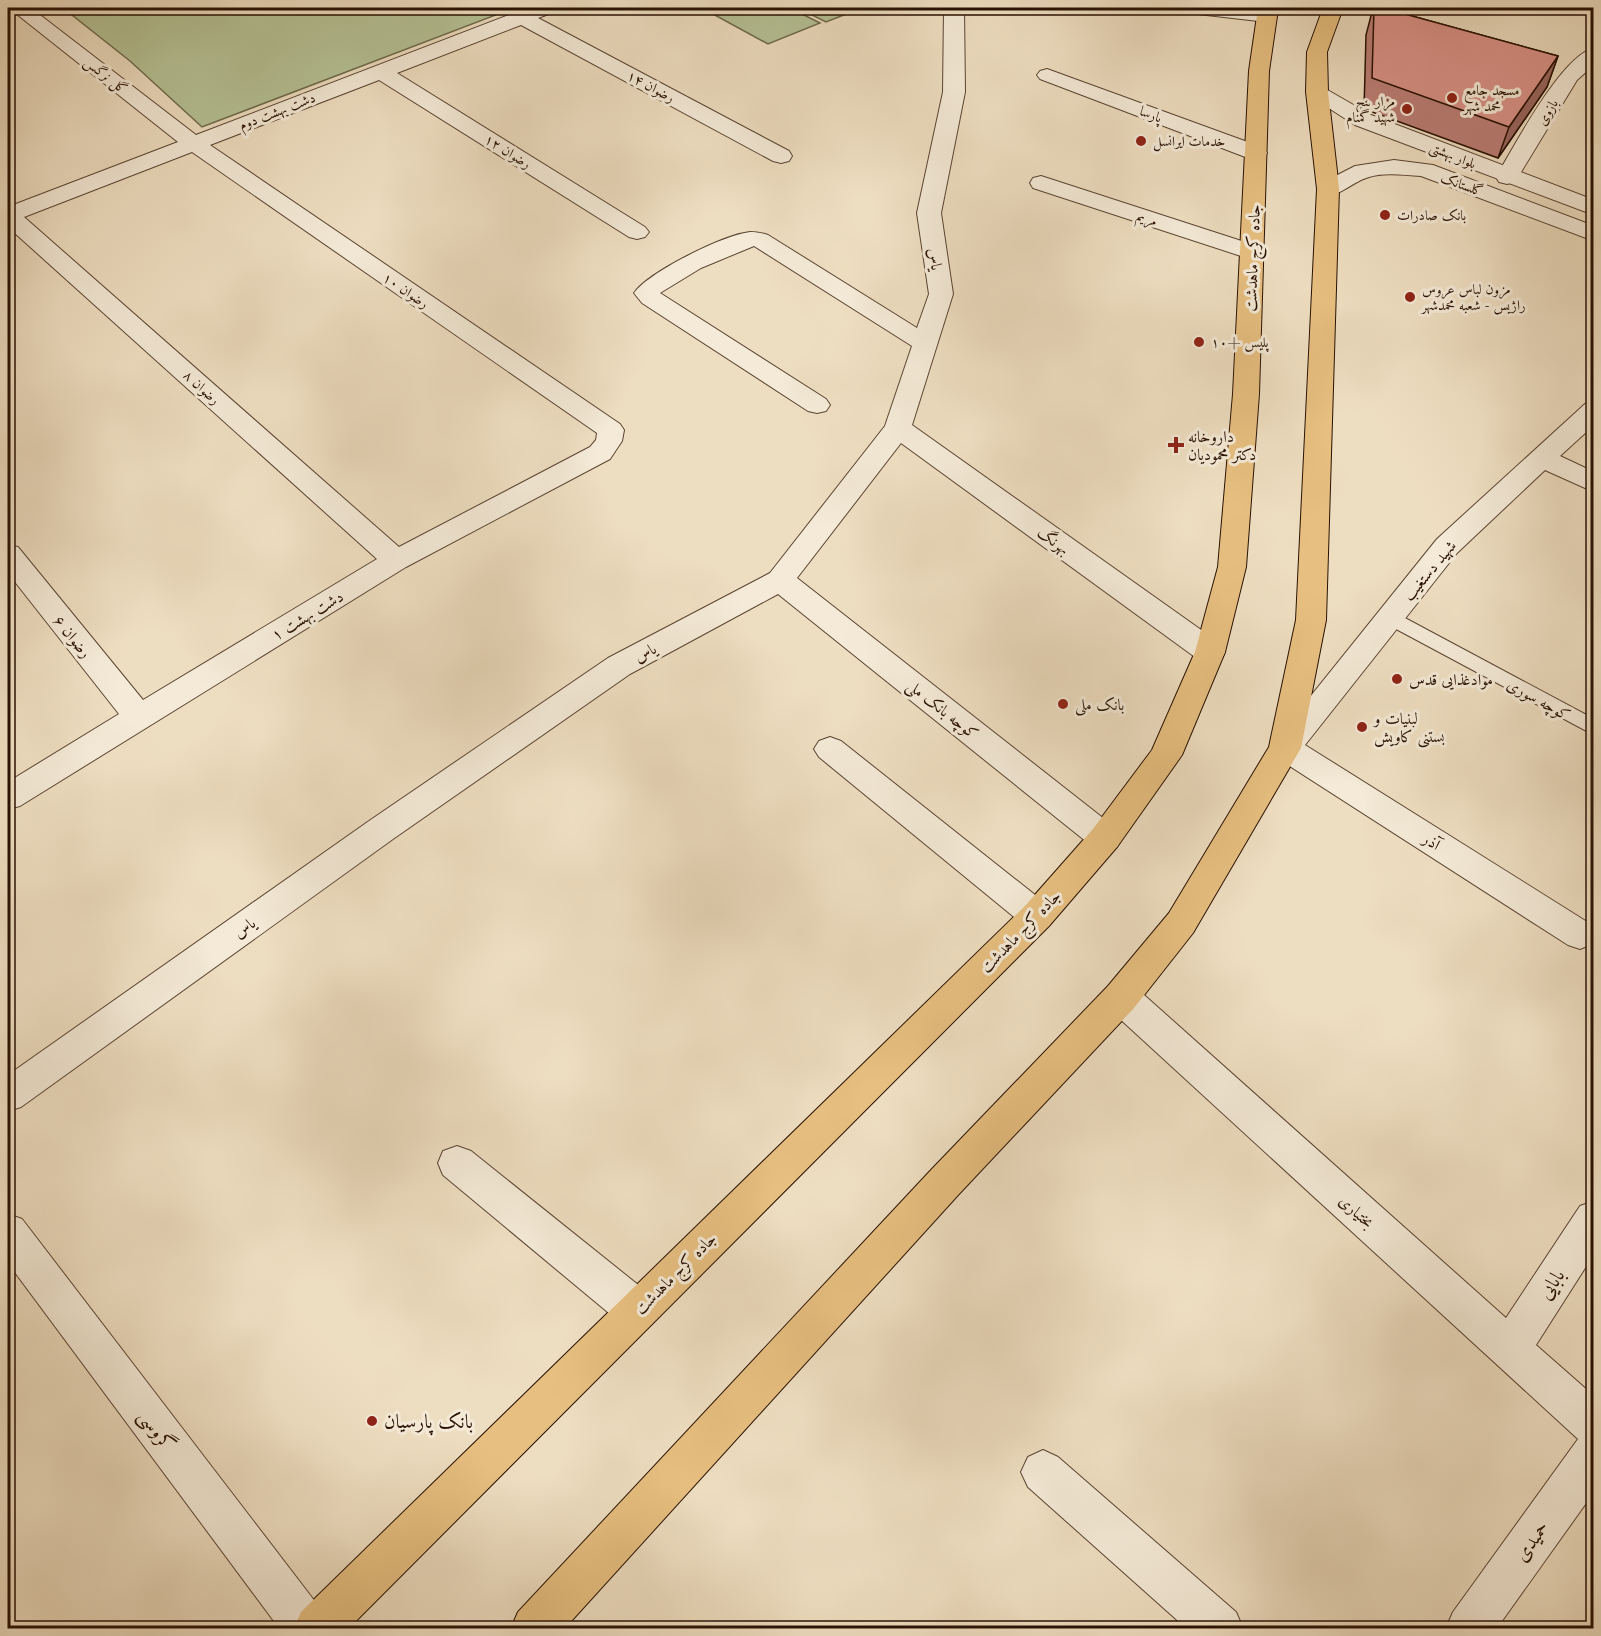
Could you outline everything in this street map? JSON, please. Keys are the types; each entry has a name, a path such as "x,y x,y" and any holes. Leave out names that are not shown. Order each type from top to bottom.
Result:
{"main road":[{"path":"534,1629 929,1200 1121,997 1181,923 1285,747 1311,620 1328,189 1317,92 1317,52 1333,8"},
{"name":"جاده کرج ماهدشت","path":"317,1629 1037,916 1105,838 1166,755 1210,652 1232,567 1246,394 1259,71 1269,12"}],"street":[{"name":"گل نرگس","path":"19,8 193,143"},
{"name":"دشت بهشت دوم","path":"8,215 547,8"},
{"name":"یاس","path":"8,1095 381,830 619,666 780,580 898,428 941,294 929,213 954,92 954,8"},
{"path":"1198,8 1269,12"},
{"name":"رضوان ۱۴","path":"521,17 781,156"},
{"name":"بازوی","path":"1508,177 1569,76 1593,54"},
{"name":"رضوان ۱۲","path":"379,71 636,232"},
{"name":"پارسا","path":"1047,75 1256,153"},
{"name":"بلوار بهشتی","path":"1317,92 1363,120 1593,208"},
{"path":"1425,170 1389,155 1393,146 1406,142 1438,148"},
{"name":"رضوان ۱۰","path":"193,143 611,430 609,441"},
{"name":"گلستانک","path":"1328,189 1363,171 1394,167 1425,170 1593,234"},
{"name":"مریم","path":"1041,183 1252,252"},
{"name":"رضوان ۸","path":"8,215 396,560"},
{"path":"817,405 651,298 646,292 650,287 686,268 745,240 760,240 925,345"},
{"name":"شهید دستغیب","path":"1285,747 1447,546 1593,410"},
{"name":"بهرنگ","path":"898,428 1210,652"},
{"name":"دشت بهشت ۱","path":"8,797 396,560 600,453 609,441"},
{"path":"1542,458 1593,483"},
{"name":"رضوان ۶","path":"8,554 139,717"},
{"name":"کوچه بانک ملی","path":"780,580 1105,838"},
{"name":"آذر","path":"1285,747 1580,935"},
{"path":"830,749 1037,916"},
{"name":"بختیاری","path":"1121,997 1593,1425"},
{"path":"457,1163 638,1310"},
{"name":"بابایی","path":"1509,1349 1593,1219"},
{"name":"گروسی","path":"8,1232 307,1629"},
{"name":"حمیدی","path":"1469,1629 1593,1454"},
{"path":"1043,1472 1220,1629"}],"lane":[{"name":"کوچه سوری","path":"1390,617 1593,728"}],"green space":[{"path":"63,8 514,8 202,127 130,61"},
{"path":"702,8 790,8 820,23 768,44"},
{"path":"798,8 862,8 826,22"}],"building":[{"path":"1374,8 1383,8 1558,56 1509,127 1372,78"}],"place":[{"name":"مسجد جامع محمد شهر","path":"1452,98"},
{"name":"مزار پنج شهید گمنام","path":"1407,109"},
{"name":"خدمات ایرانسل","path":"1141,141"},
{"name":"بانک صادرات","path":"1385,215"},
{"name":"مزون لباس عروس راژیس - شعبه محمدشهر","path":"1410,297"},
{"name":"پلیس +۱۰","path":"1199,342"},
{"name":"داروخانه دکتر محمودیان","path":"1176,445"},
{"name":"موادغذایی قدس","path":"1397,679"},
{"name":"بانک ملی","path":"1063,704"},
{"name":"لبنیات و بستنی کاویش","path":"1362,727"},
{"name":"بانک پارسیان","path":"372,1421"}]}
